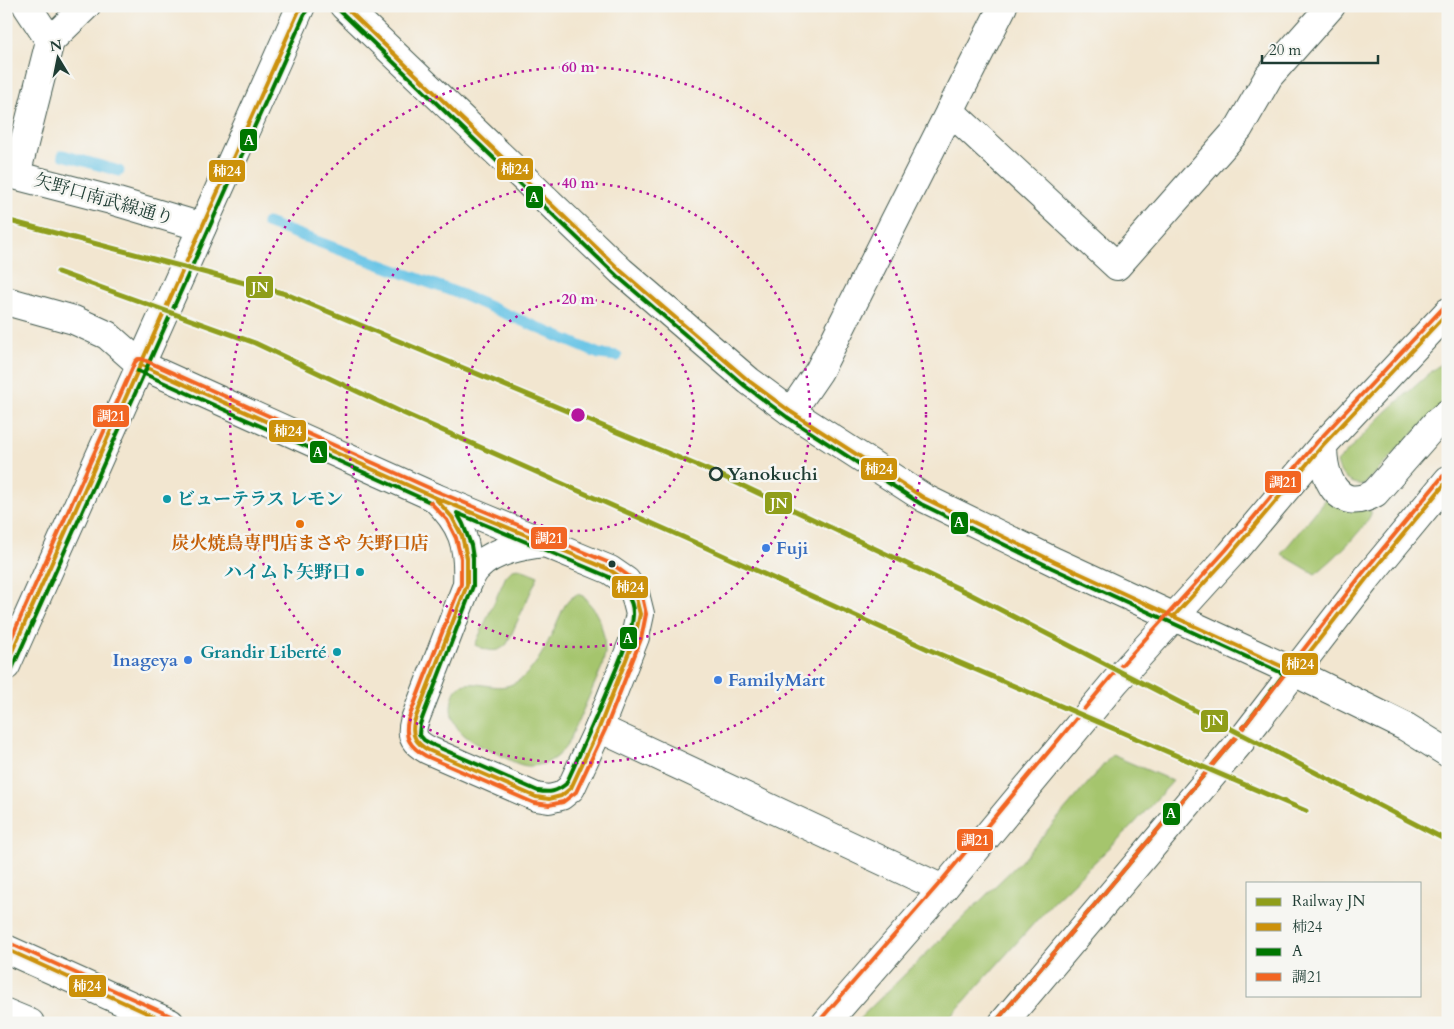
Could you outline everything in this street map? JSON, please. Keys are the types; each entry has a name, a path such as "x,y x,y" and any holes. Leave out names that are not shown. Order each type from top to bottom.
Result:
{"street":[{"path":"27,6 50,41"},
{"path":"11,174 50,41 86,6"},
{"path":"6,666 301,6"},
{"path":"344,6 621,272 749,381 791,412 924,498 1173,617 1294,672 1406,727 1448,753"},
{"path":"791,412 819,371 1003,6"},
{"path":"950,111 1118,266 1239,128 1269,76 1331,6"},
{"name":"矢野口南武線通り","path":"11,174 111,200 202,227"},
{"path":"6,301 74,320 107,335 141,365 434,497 545,543 610,570 626,581 635,594 640,614 635,637 599,728 571,788 561,796 549,799 536,797 428,750 415,741 412,735 414,722 467,585 475,570 489,559 518,547 528,544 545,543"},
{"path":"826,1023 943,889 1114,682 1231,554 1323,446 1448,312"},
{"path":"1425,336 1448,319"},
{"path":"1323,446 1324,467 1328,481 1336,492 1348,498 1364,499 1375,493 1437,422 1448,413"},
{"path":"1003,1023 1241,740 1367,578 1448,480"},
{"path":"434,497 449,511 459,527 465,543 468,564 467,585"},
{"path":"599,728 943,889"},
{"path":"6,949 170,1023"},
{"path":"6,1012 30,1023"}],"green space":[{"path":"1448,357 1448,398 1364,485 1346,479 1340,472 1337,462 1385,413"},
{"path":"1326,499 1371,511 1371,514 1362,528 1346,546 1315,574 1281,554"},
{"path":"518,568 538,576 507,644 496,650 484,649 475,645 506,576 513,569"},
{"path":"577,594 583,596 593,608 600,621 605,653 602,667 566,747 544,764 528,766 512,761 473,742 458,729 453,721 451,711 455,691 467,684 502,687 510,685 529,672 544,651 565,605"},
{"path":"1112,755 1173,781 1131,827 1052,903 945,1023 855,1023 1021,861"}],"waterway":[{"path":"63,155 119,171"},
{"path":"267,223 460,294 599,354 617,356"}],"rail line":[{"name":"JN","path":"6,220 286,294 720,475 966,592 1448,841"},
{"name":"JN","path":"58,272 255,343 403,413 685,538 930,650 1306,811"}],"transit line":[{"name":"柿24","path":"6,665 301,6"},
{"name":"柿24","path":"344,6 621,271 749,381 791,412 924,498 1055,562 1294,672 1367,578 1448,480"},
{"name":"A","path":"12,669 307,9"},
{"name":"A","path":"340,11 617,276 745,386 787,417 921,504 1052,568 1284,674 1236,737 998,1019"},
{"name":"調21","path":"821,1019 938,885 1110,678 1226,550 1318,441 1443,308"},
{"name":"柿24","path":"1173,617 1231,554 1323,445 1448,312"},
{"name":"調21","path":"6,650 135,362 138,359 142,359 436,491 612,564 630,577 641,592 646,614 641,639 605,730 576,792 563,802 549,805 534,803 426,756 409,741 407,732 408,720 461,584 461,558 456,538 447,520 430,502"},
{"name":"柿24","path":"141,365 434,497"},
{"name":"A","path":"138,371 430,502"},
{"name":"調21","path":"998,1019 1236,737 1362,574 1443,476"},
{"name":"柿24","path":"434,497 610,570 626,581 635,594 640,614 635,637 599,728 571,788 561,796 549,799 536,797 428,750 415,739 413,731 414,722 467,585 467,558 462,536 452,517 434,497"},
{"name":"A","path":"457,513 607,576 617,583 629,597 633,615 627,642 566,784 559,789 549,792 538,791 431,744 419,734 420,724 473,586 471,545 457,513"},
{"name":"調21","path":"9,943 173,1017"},
{"name":"柿24","path":"6,949 169,1023"}],"place":[{"name":"Yanokuchi","path":"716,474"},
{"name":"ビューテラス レモン","path":"167,499"},
{"name":"炭火焼鳥専門店まさや 矢野口店","path":"300,524"},
{"name":"Fuji","path":"766,548"},
{"name":"ハイムト矢野口","path":"360,572"},
{"name":"Grandir Liberté","path":"337,652"},
{"name":"Inageya","path":"188,660"},
{"name":"FamilyMart","path":"718,680"}]}
